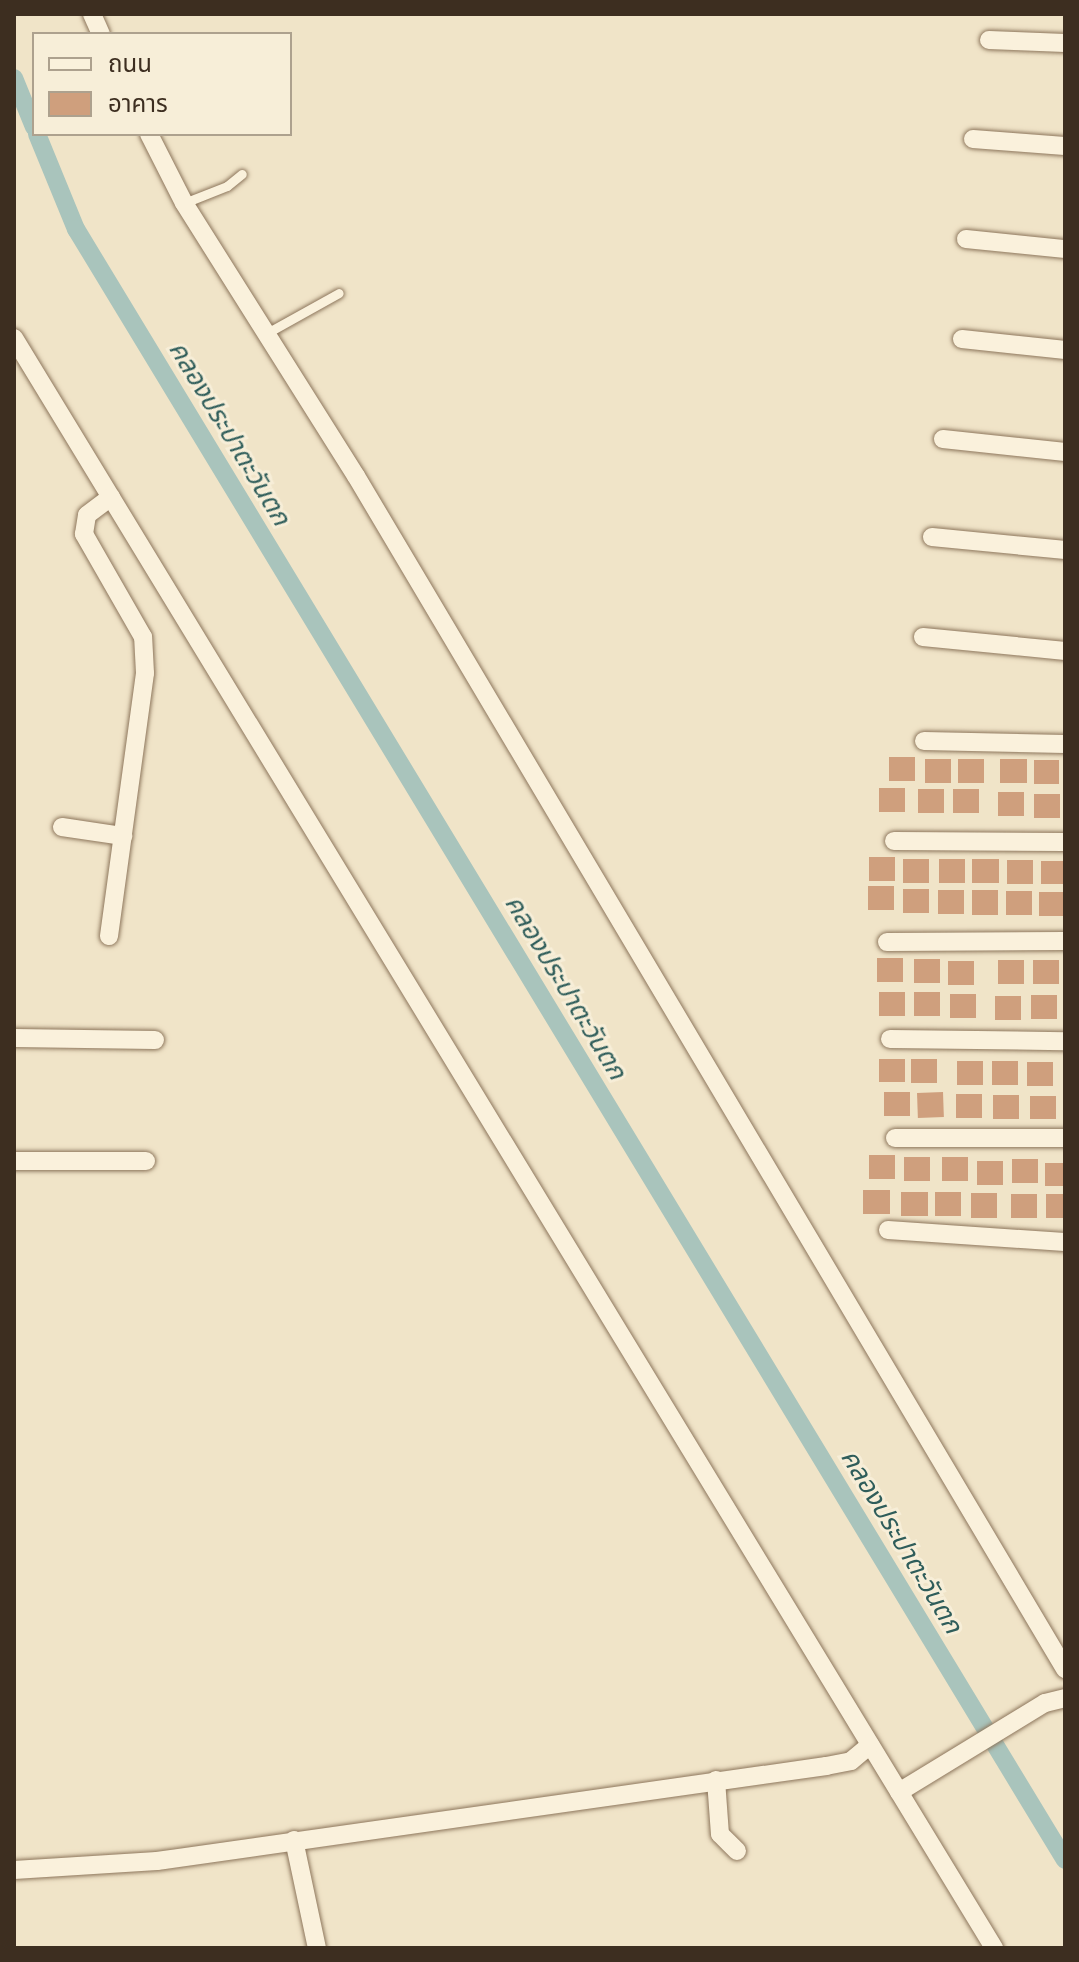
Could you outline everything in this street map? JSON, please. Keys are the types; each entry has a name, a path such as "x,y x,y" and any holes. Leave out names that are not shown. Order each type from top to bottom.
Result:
{"street":[{"path":"989,40 1065,43"},
{"path":"150,136 184,203 267,333 1065,1669"},
{"path":"973,139 1065,146"},
{"path":"966,239 1065,249"},
{"path":"14,338 994,1948"},
{"path":"962,339 1065,350"},
{"path":"943,439 1065,452"},
{"path":"109,936 145,649 137,625 84,534 87,515 111,497"},
{"path":"932,537 1065,550"},
{"path":"923,637 1065,651"},
{"path":"924,741 1065,744"},
{"path":"62,827 123,836"},
{"path":"894,841 1065,842"},
{"path":"887,942 1065,941"},
{"path":"14,1038 155,1040"},
{"path":"890,1039 1065,1041"},
{"path":"895,1138 1065,1138"},
{"path":"14,1161 146,1161"},
{"path":"888,1230 1065,1242"},
{"path":"899,1792 1045,1703 1065,1698"},
{"path":"14,1870 79,1870 851,1761 870,1745"},
{"path":"716,1780 720,1834 737,1851"},
{"path":"294,1840 317,1948"}],"lane":[{"path":"184,203 227,186 242,174"},
{"path":"267,333 339,293"}],"building":[{"path":"889,757 915,757 915,781 889,781"},
{"path":"925,759 951,759 951,783 925,783"},
{"path":"958,759 984,759 984,783 958,783"},
{"path":"1000,759 1027,759 1027,783 1000,783"},
{"path":"1034,760 1059,760 1059,784 1034,784"},
{"path":"879,788 905,788 905,812 879,812"},
{"path":"918,789 944,789 944,813 918,813"},
{"path":"953,789 979,789 979,813 953,813"},
{"path":"998,792 1024,792 1024,816 998,816"},
{"path":"1034,794 1060,794 1060,818 1034,818"},
{"path":"869,857 895,857 895,881 869,881"},
{"path":"903,859 929,859 929,883 903,883"},
{"path":"939,859 965,859 965,883 939,883"},
{"path":"972,859 999,859 999,883 972,883"},
{"path":"1007,860 1033,860 1033,884 1007,884"},
{"path":"1041,861 1065,861 1065,884 1041,884"},
{"path":"868,886 894,886 894,910 868,910"},
{"path":"903,889 929,889 929,913 903,913"},
{"path":"938,890 964,890 964,914 938,914"},
{"path":"972,890 998,890 998,915 972,915"},
{"path":"1006,891 1032,891 1032,915 1006,915"},
{"path":"1039,892 1065,892 1065,916 1039,916"},
{"path":"877,958 903,958 903,982 877,982"},
{"path":"914,959 940,959 940,983 914,983"},
{"path":"998,960 1024,960 1024,984 998,984"},
{"path":"1033,960 1059,960 1059,984 1033,984"},
{"path":"948,961 974,961 974,985 948,985"},
{"path":"879,992 905,992 905,1016 879,1016"},
{"path":"914,992 940,992 940,1016 914,1016"},
{"path":"950,994 976,994 976,1018 950,1018"},
{"path":"1031,995 1057,995 1057,1019 1031,1019"},
{"path":"995,996 1021,996 1021,1020 995,1020"},
{"path":"879,1059 905,1059 905,1082 879,1082"},
{"path":"911,1059 937,1059 937,1083 911,1083"},
{"path":"957,1061 983,1061 983,1085 957,1085"},
{"path":"992,1061 1018,1061 1018,1085 992,1085"},
{"path":"1027,1062 1053,1062 1053,1086 1027,1086"},
{"path":"884,1092 910,1092 910,1116 884,1116"},
{"path":"943,1092 944,1117 918,1118 917,1093"},
{"path":"956,1094 982,1094 982,1118 956,1118"},
{"path":"993,1095 1019,1095 1019,1119 993,1119"},
{"path":"1030,1096 1056,1096 1056,1119 1030,1119"},
{"path":"869,1155 895,1155 895,1179 869,1179"},
{"path":"904,1157 930,1157 930,1181 904,1181"},
{"path":"942,1157 968,1157 968,1181 942,1181"},
{"path":"1012,1159 1038,1159 1038,1183 1012,1183"},
{"path":"977,1161 1003,1161 1003,1185 977,1185"},
{"path":"1045,1163 1065,1163 1065,1186 1045,1186"},
{"path":"863,1190 890,1190 890,1214 863,1214"},
{"path":"901,1192 928,1192 928,1216 901,1216"},
{"path":"935,1192 961,1192 961,1216 935,1216"},
{"path":"971,1193 997,1193 997,1218 971,1218"},
{"path":"1011,1194 1037,1194 1037,1218 1011,1218"},
{"path":"1046,1194 1065,1194 1065,1218 1046,1218"}],"waterway":[{"name":"คลองประปาตะวันตก","path":"14,78 32,122"},
{"name":"คลองประปาตะวันตก","path":"38,136 76,229 1065,1860"}]}
